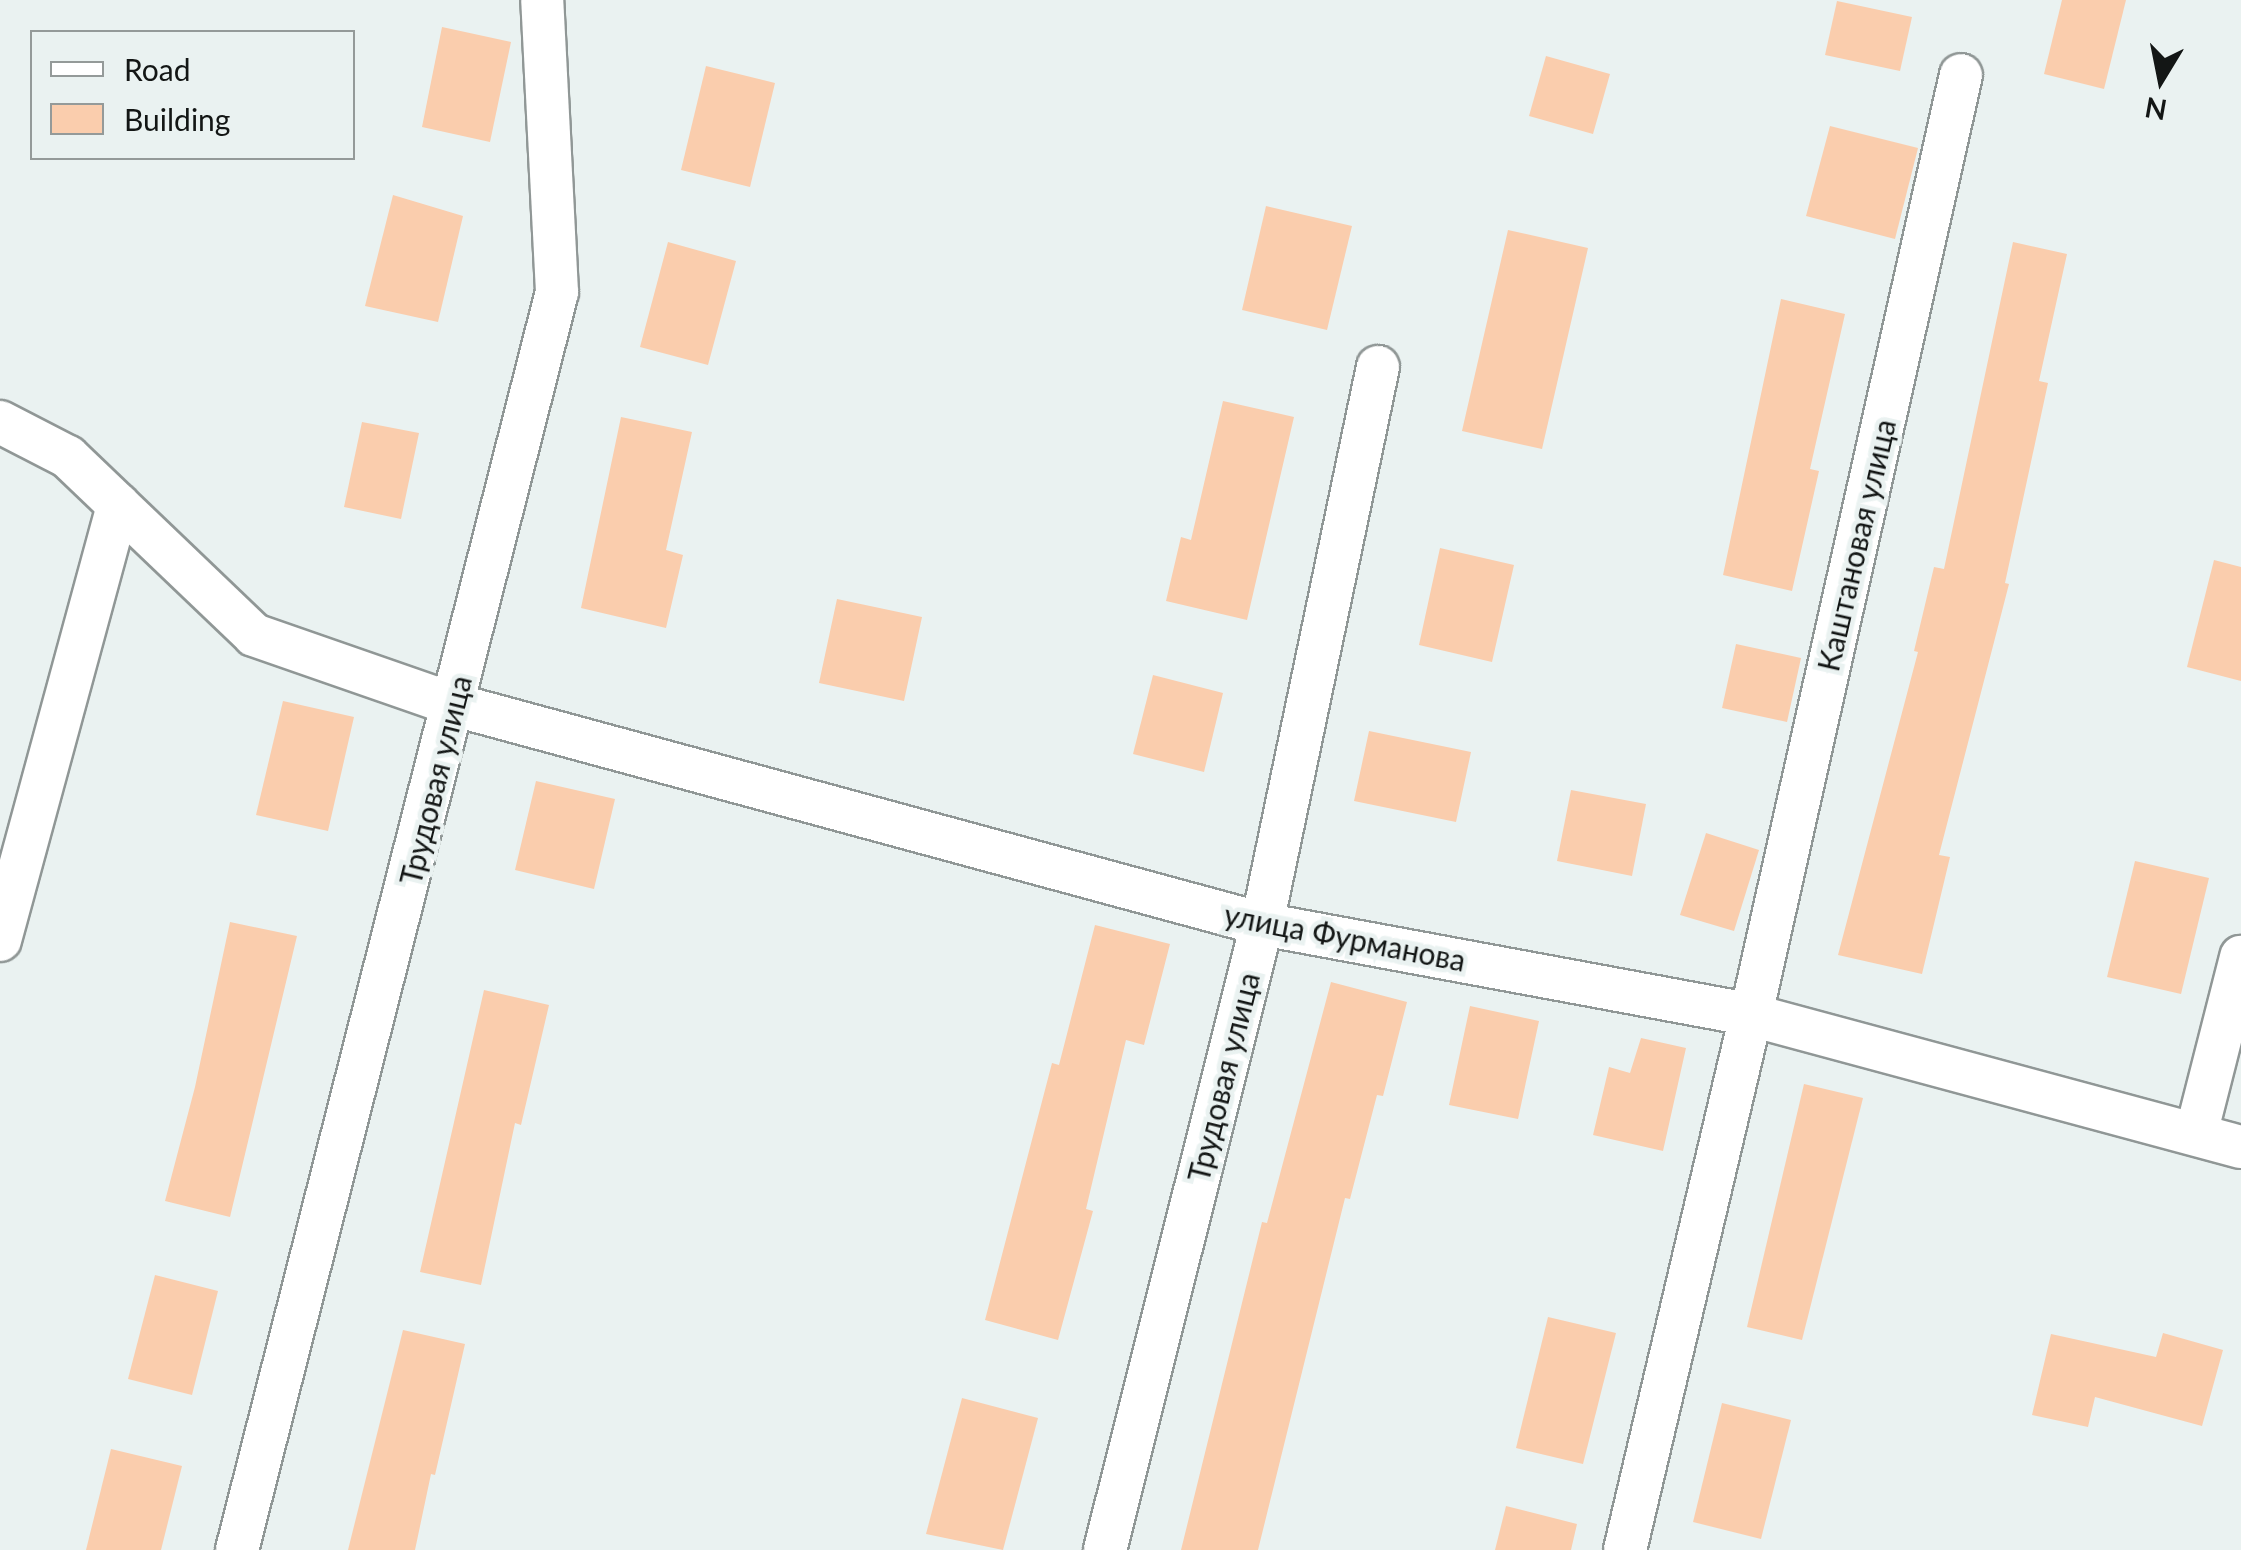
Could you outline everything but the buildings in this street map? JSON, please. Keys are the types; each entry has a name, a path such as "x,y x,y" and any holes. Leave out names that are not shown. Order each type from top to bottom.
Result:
{"street":[{"name":"Трудовая улица","path":"237,1550 556,292 542,0"},
{"name":"Каштановая улица","path":"1751,1016 1961,76"},
{"name":"Трудовая улица","path":"1105,1550 1262,924 1378,367"},
{"name":"улица Фурманова","path":"0,422 68,457 254,635 454,705 1262,924 1751,1016 2241,1147"},
{"path":"0,940 118,505"},
{"path":"2196,1134 2241,957"},
{"path":"1625,1550 1751,1016"}]}
